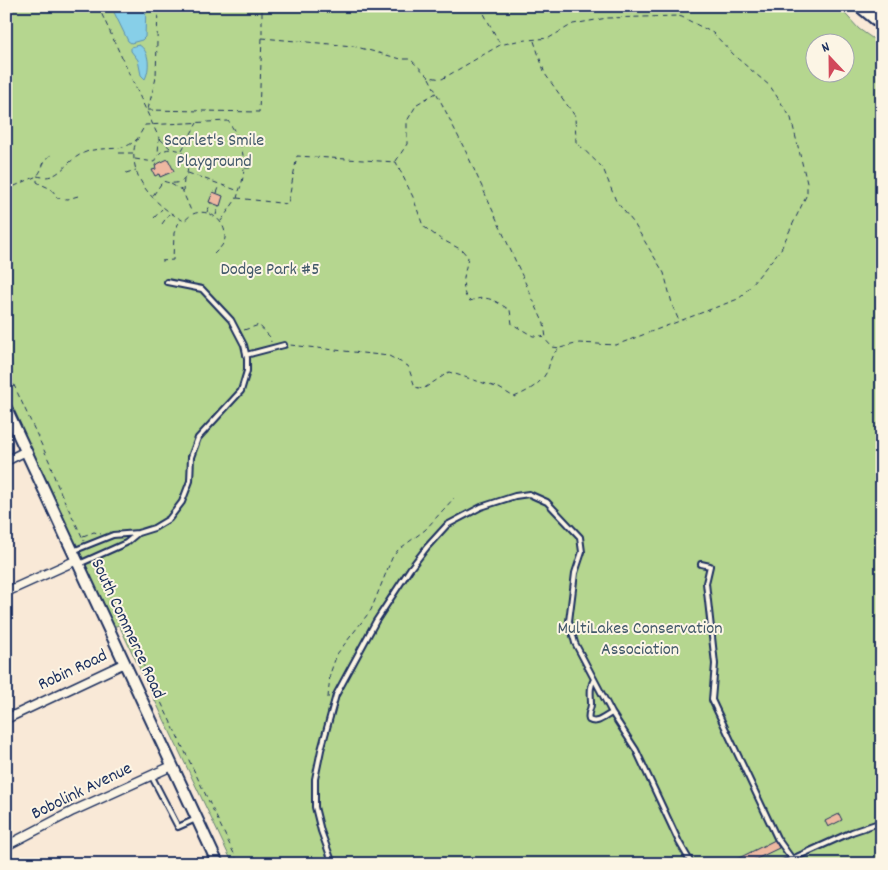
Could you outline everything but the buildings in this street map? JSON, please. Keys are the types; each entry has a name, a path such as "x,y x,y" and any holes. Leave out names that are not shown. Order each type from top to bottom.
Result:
{"street":[{"path":"858,6 882,25"},
{"name":"South Commerce Road","path":"6,408 218,864"},
{"path":"6,460 26,451"},
{"path":"6,592 76,558"},
{"name":"Robin Road","path":"6,719 125,663"},
{"name":"Bobolink Avenue","path":"6,846 73,811 172,766"}],"lane":[{"path":"76,558 104,538 113,535 138,533 154,528 169,519 182,502 190,482 191,457 198,438 241,391 247,371 246,355 244,344 231,320 202,288 167,282"},
{"path":"246,355 284,345"},
{"path":"333,864 321,831 315,807 315,779 336,696 376,621 410,569 447,525 481,507 515,496 529,494 547,502 580,537 582,552 575,574 569,621 575,643 612,713 636,750 679,842 693,864"},
{"path":"76,558 126,543 138,533"},
{"path":"701,564 710,566 706,583 715,664 712,700 777,838 792,859"},
{"path":"594,679 589,696 592,706 588,715 589,720 596,722 612,713"},
{"path":"151,775 178,827 196,819"},
{"path":"781,864 852,832 882,822"}],"path":[{"path":"98,6 159,138 171,148 182,151 187,159 188,172 184,178 171,184"},
{"path":"148,112 156,78 158,6"},
{"path":"148,112 259,112 262,6"},
{"path":"480,6 500,45"},
{"path":"574,6 575,11"},
{"path":"396,162 413,196 423,226 439,238 462,250 468,257 464,295 467,300 488,298 510,310 512,324 534,336 542,336 552,347 560,348 579,343 616,345 738,299 744,295 781,249 808,188 791,118 770,86 737,58 714,33 682,17 607,18 573,24 549,38 517,41 500,45 442,79 429,77"},
{"path":"262,38 353,46 401,59 410,59 429,77 468,156 544,324 546,340"},
{"path":"534,40 546,74 575,116 576,142 603,168 616,201 633,222 666,276 673,307 679,321"},
{"path":"396,162 407,144 407,121 417,104 436,92"},
{"path":"37,176 46,178 55,176 72,159 86,152 130,146 137,139 145,125 228,121 240,139 244,168 237,198 220,221"},
{"path":"182,151 197,122"},
{"path":"134,159 154,162 158,154 159,138"},
{"path":"137,139 134,153 137,170 141,181 152,198 162,208 184,221 192,214 200,212 216,216 220,221 225,232 224,242 214,254 212,251"},
{"path":"158,154 171,148"},
{"path":"120,153 134,153"},
{"path":"6,190 37,176 40,173 44,160 51,154"},
{"path":"237,198 288,204 298,156 396,162"},
{"path":"244,168 253,168"},
{"path":"126,173 137,170"},
{"path":"188,172 238,190"},
{"path":"37,176 37,182 50,186 57,198 68,199 78,196"},
{"path":"184,178 183,192 192,214"},
{"path":"152,198 163,182 171,184 183,192"},
{"path":"218,193 221,184"},
{"path":"207,213 211,203"},
{"path":"216,216 219,206"},
{"path":"154,218 162,208"},
{"path":"162,224 170,213"},
{"path":"161,261 173,260 174,233 180,219"},
{"path":"238,332 259,325 270,337 272,348"},
{"path":"284,345 391,357 408,366 415,387 423,389 449,372 498,388 514,397 542,380 548,369 552,354 560,348"},
{"path":"6,368 82,537 94,532 100,533 104,538"},
{"path":"328,704 330,674 337,654 371,610 392,558 398,550 425,530 454,498"},
{"path":"94,564 239,864"}],"green space":[{"path":"6,6 838,6 859,29 882,45 882,864 233,864 119,625 110,628 6,401"}],"water":[{"path":"111,6 146,6 145,37 142,40 131,43 128,41"},
{"path":"139,45 145,51 148,60 148,70 145,79 141,75 138,60 131,51 131,47"}],"park label":[{"name":"Scarlet's Smile Playground","path":"214,151"},
{"name":"Dodge Park #5","path":"270,270"},
{"name":"MultiLakes Conservation Association","path":"640,639"}]}
